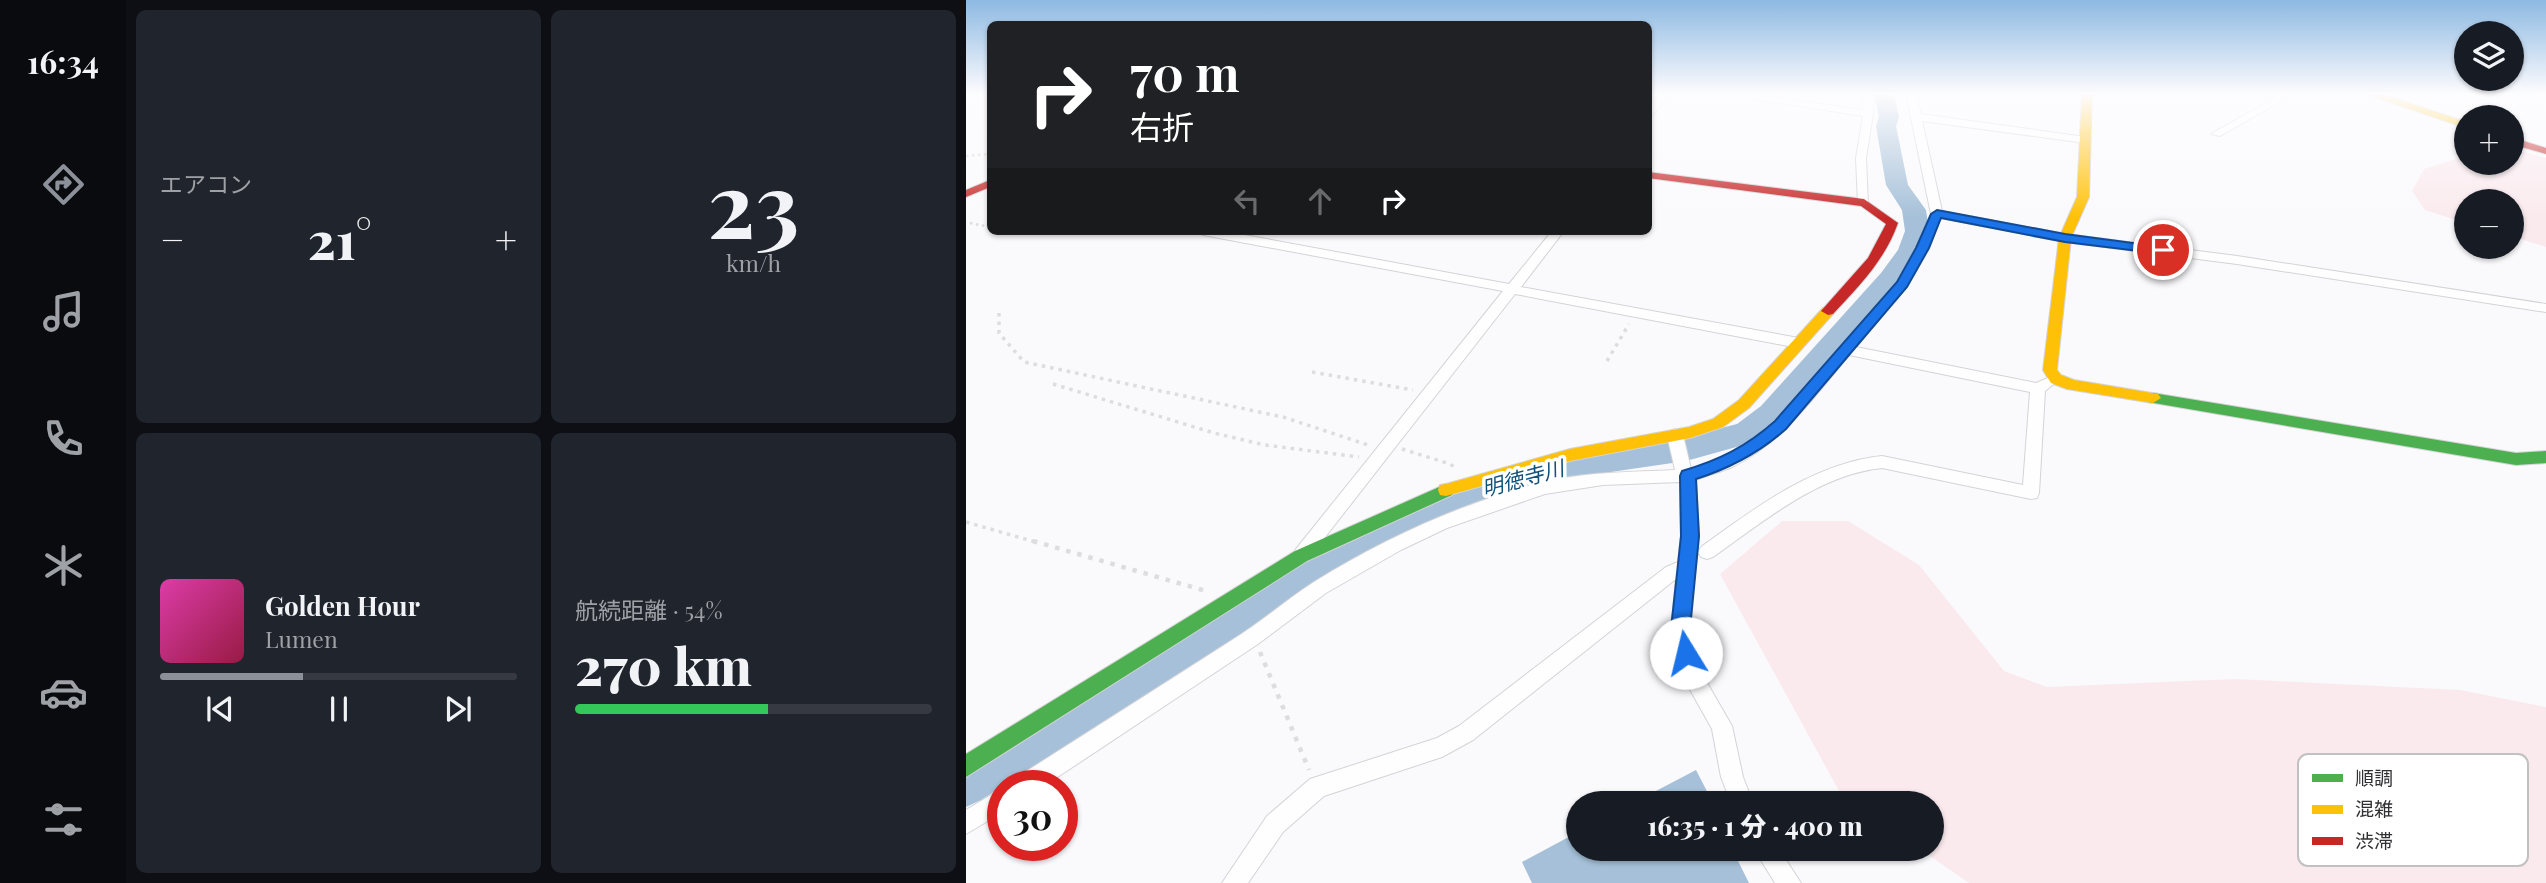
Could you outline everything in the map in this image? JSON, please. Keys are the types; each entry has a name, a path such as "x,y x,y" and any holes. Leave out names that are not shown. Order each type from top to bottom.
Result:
{"street":[{"path":"1864,203 1861,158 1865,135"},
{"path":"1049,770 1251,638 1284,612 1330,582 1395,545 1471,511 1545,488 1577,482 1684,473 1726,463 1765,439 1786,420 1902,284 1917,258 1937,214 1921,135"},
{"path":"2050,135 2085,140"},
{"path":"2085,135 2083,197 2065,238 2050,370 2056,379 2072,385 2516,459 2546,457"},
{"path":"2524,144 2546,151"},
{"path":"966,766 1301,556 1463,483 1570,456 1675,438 1701,430 1729,416 1744,404 1874,260 1888,239 1892,223 1864,203 1652,175"},
{"path":"966,194 987,184"},
{"path":"1937,214 2065,238 2236,260 2546,308"},
{"path":"1224,235 1799,343"},
{"path":"1301,556 1555,235"},
{"path":"1845,350 2038,388 2056,379"},
{"path":"1707,552 1758,516 1799,492 1861,464 1882,463 2031,493 2038,388"},
{"path":"1675,438 1684,473 1690,536 1680,629 1693,677 1723,726 1732,777 1737,791"},
{"path":"1234,883 1275,824 1318,788 1442,747 1466,733 1672,572 1686,567"},
{"path":"966,823 987,809"},
{"path":"1773,861 1789,883"}],"path":[{"path":"967,155 987,154"},
{"path":"970,223 987,226"},
{"path":"999,313 999,333 1024,362 1295,420 1385,453"},
{"path":"1606,361 1636,313"},
{"path":"1312,372 1431,393"},
{"path":"1053,384 1252,442 1385,453 1450,464 1455,467 1463,483"},
{"path":"966,522 1214,593 1222,605"},
{"path":"1251,638 1318,788"}],"shaded area":[{"path":"2524,152 2546,158 2546,247 2524,240 2524,189 2454,189 2454,219 2425,210 2412,191 2424,169 2454,160 2454,175 2524,175"},
{"path":"1782,521 1848,521 1919,565 2004,671 2047,687 2235,679 2460,690 2546,707 2546,883 1969,883 1937,861 1944,861 1944,791 1839,791 1720,574"}],"water":[{"path":"1696,770 1707,791 1656,791"},
{"path":"1566,838 1566,861 1738,861 1749,883 1532,883 1522,862"}],"waterway":[{"name":"明徳寺川","path":"966,785 1316,567 1449,501 1504,480 1563,467 1686,449 1747,433 1772,414 1890,279 1910,251 1917,231 1914,210 1897,185 1888,135"}],"traffic: fast":[{"path":"2153,398 2516,459 2546,457"},
{"path":"966,766 1301,556 1446,490"}],"traffic: slow":[{"path":"2085,135 2083,197 2065,238 2050,370 2056,379 2072,385 2153,398"},
{"path":"1446,490 1570,455 1690,432 1718,423 1744,404 1828,311"}],"traffic: jam":[{"path":"2524,144 2546,151"},
{"path":"1652,176 1864,203 1892,223 1874,260 1828,311"},
{"path":"966,194 987,184"}],"route":[{"path":"1686,653 1680,629 1690,536 1688,476 1726,463 1765,439 1781,425 1902,284 1923,248 1937,214 2065,238 2163,250"}]}
